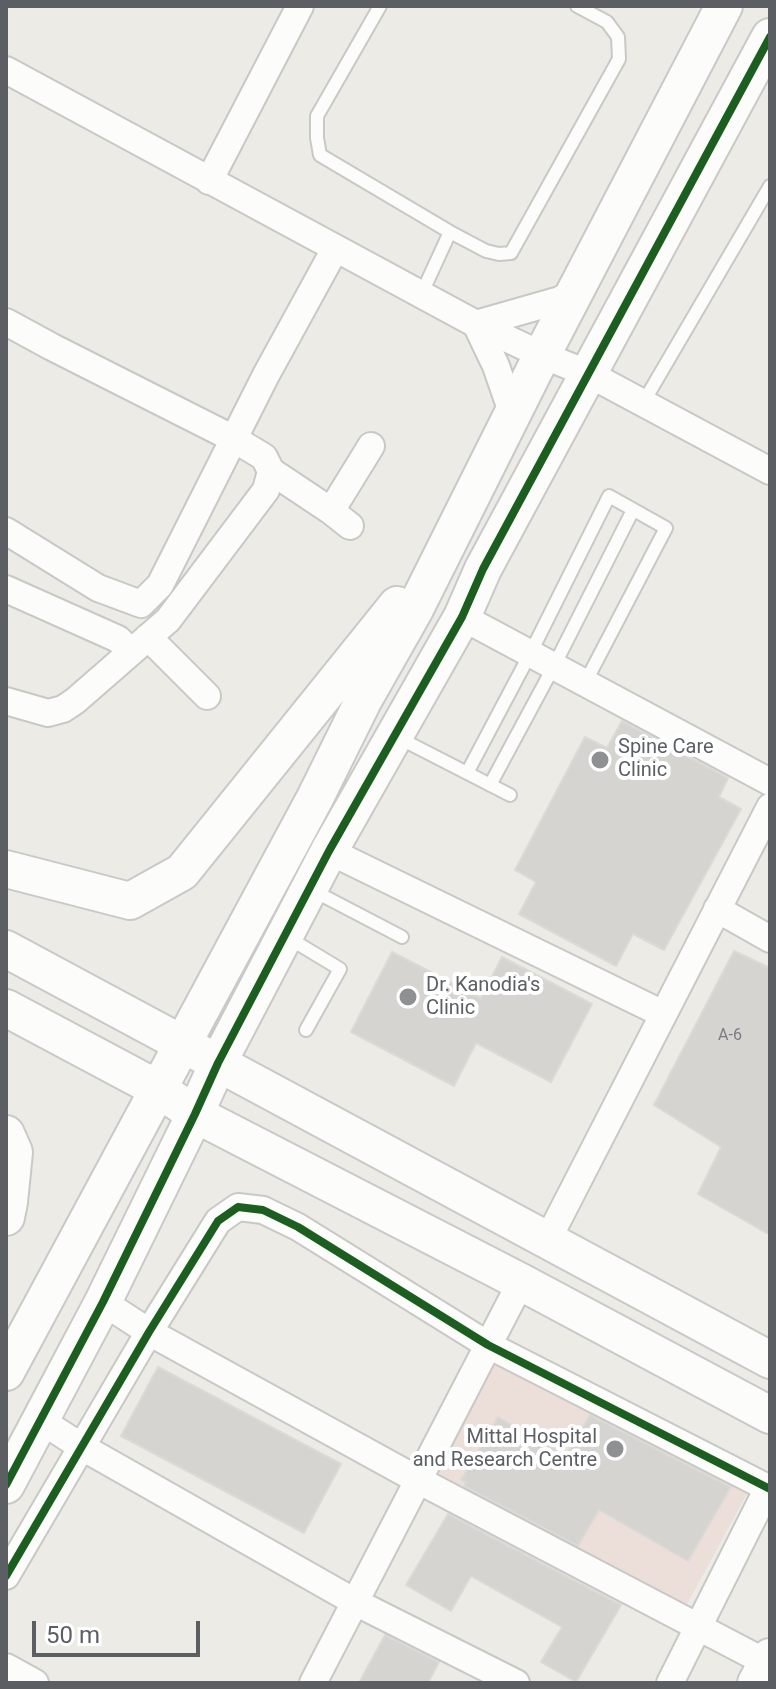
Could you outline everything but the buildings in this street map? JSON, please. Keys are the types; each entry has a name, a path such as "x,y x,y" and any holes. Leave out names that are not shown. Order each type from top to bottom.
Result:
{"street":[{"path":"209,181 300,6"},
{"path":"6,1372 315,798 363,701 414,611 542,355 724,6"},
{"path":"6,1485 103,1302 218,1063 309,888 462,617 483,569 770,37"},
{"path":"6,70 476,324 589,374 770,471"},
{"path":"6,531 98,588 141,604 160,585 266,375 335,249"},
{"path":"476,324 560,300 575,291"},
{"path":"6,322 234,439 264,457 271,471 340,519 371,446"},
{"path":"476,324 496,366 513,415"},
{"path":"6,701 48,713 75,701 168,620 266,490 271,471"},
{"path":"6,869 130,901 182,872 449,541"},
{"path":"6,589 118,639 139,645 207,696"},
{"path":"462,617 770,782"},
{"path":"547,1241 770,807"},
{"path":"329,851 663,1014"},
{"path":"717,909 770,939"},
{"path":"6,949 770,1360"},
{"path":"6,1008 158,1089 195,1114 770,1415"},
{"path":"6,1134 14,1152 6,1217"},
{"path":"6,1576 218,1221 238,1207 263,1210 298,1227 488,1345 769,1488 670,1683"},
{"path":"313,1683 521,1282"},
{"path":"103,1302 149,1332 418,1480 698,1627 764,1668"},
{"path":"40,1420 355,1602 516,1683"},
{"path":"6,1667 35,1683"}],"lane":[{"path":"380,6 317,116 320,155 450,232 486,251 499,254 511,253 619,59 618,37 607,22 577,6"},
{"path":"643,403 770,186"},
{"path":"421,295 450,232"},
{"path":"467,773 609,496 666,528 585,683"},
{"path":"490,785 633,510"},
{"path":"394,736 510,795"},
{"path":"309,888 402,937"},
{"path":"285,935 340,969 306,1030"}],"shaded area":[{"path":"492,1360 750,1488 685,1608 435,1476"}],"cycle path":[{"path":"6,1485 103,1302 218,1063 329,851 462,617 483,569 770,37"},
{"path":"6,1576 218,1221 238,1207 263,1210 298,1227 488,1345 770,1489"}],"place":[{"name":"Spine Care Clinic","path":"600,760"},
{"name":"Dr. Kanodia's Clinic","path":"408,997"},
{"name":"Mittal Hospital and Research Centre","path":"615,1449"}]}
